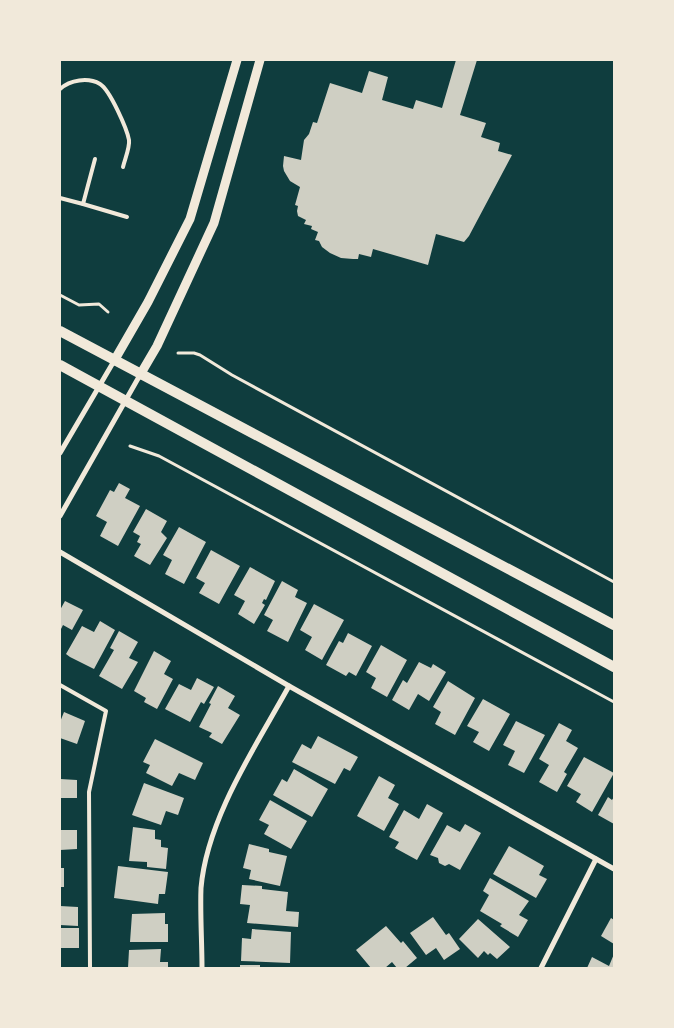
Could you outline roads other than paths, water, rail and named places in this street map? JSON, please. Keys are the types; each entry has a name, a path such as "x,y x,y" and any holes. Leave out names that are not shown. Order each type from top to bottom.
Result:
{"main road":[{"path":"60,331 614,625"},
{"path":"60,365 614,667"}],"street":[{"path":"60,453 148,302 190,218 237,60"},
{"path":"60,516 156,346 214,223 260,60"},
{"path":"60,552 289,686 614,869"},
{"path":"202,968 202,887 212,835 243,768 289,686"},
{"path":"541,968 596,859"}],"lane":[{"path":"60,89 66,84 85,80 101,84 115,104 130,141 124,167"},
{"path":"83,204 95,159"},
{"path":"60,198 127,217"},
{"path":"60,685 106,710 89,792 90,968"}]}
